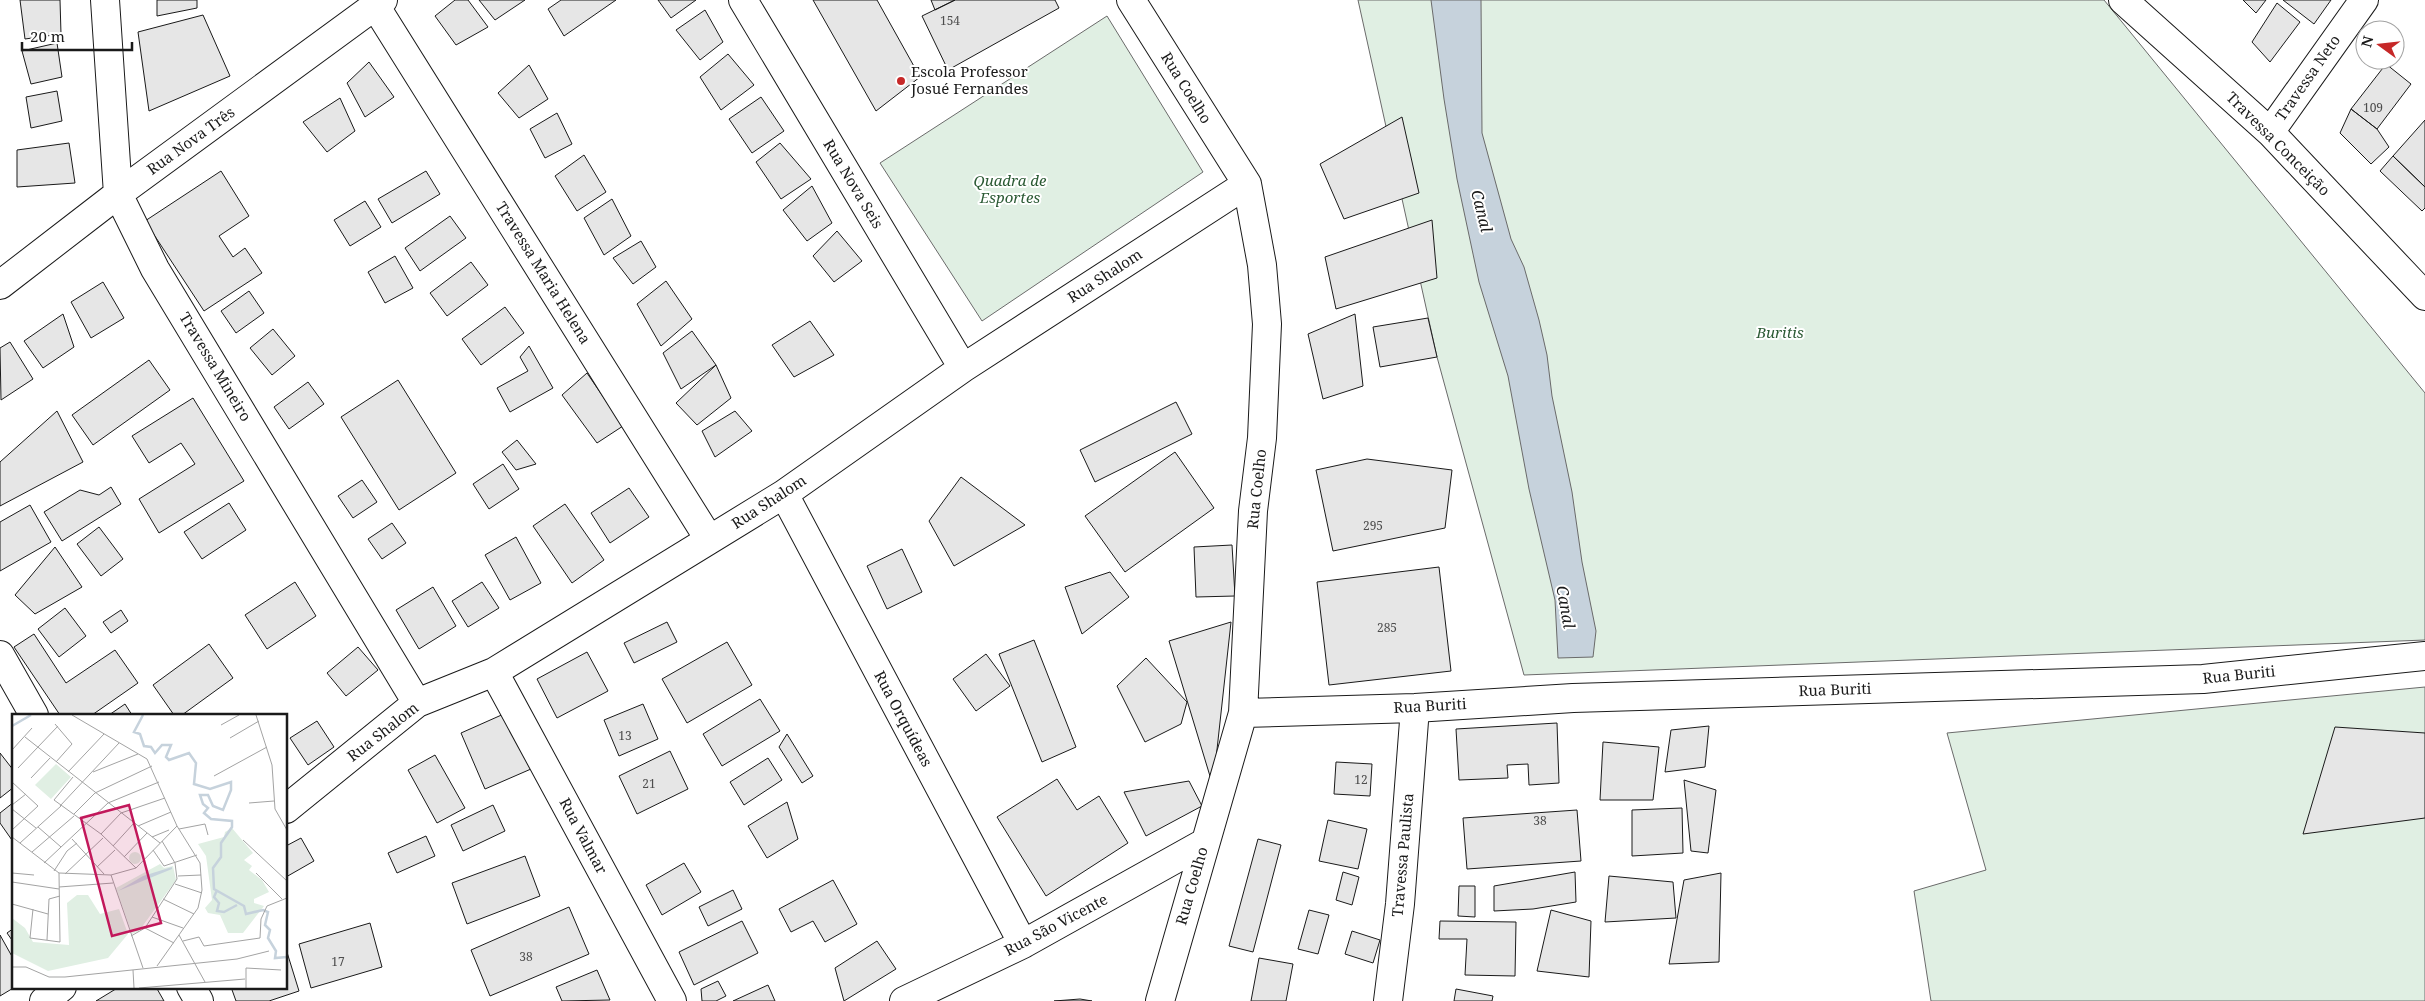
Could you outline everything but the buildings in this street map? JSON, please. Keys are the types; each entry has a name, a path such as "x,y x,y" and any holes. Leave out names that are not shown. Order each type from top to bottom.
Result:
{"street":[{"name":"Travessa Mineiro","path":"105,0 118,194 155,269 417,703"},
{"name":"Rua Nova Seis","path":"743,0 963,368"},
{"name":"Rua Coelho","path":"1131,0 1247,184 1262,265 1267,324 1262,438 1253,511 1243,713 1160,1001"},
{"name":"Travessa Conceição","path":"2123,0 2270,132 2425,296"},
{"name":"Travessa Neto","path":"2270,132 2364,0"},
{"name":"Rua Nova Três","path":"0,285 118,194 379,4"},
{"name":"Travessa Maria Helena","path":"379,4 709,539"},
{"name":"Rua Shalom","path":"288,807 417,703 494,672 784,494 963,368 1247,184"},
{"name":"Rua Orquídeas","path":"784,494 1022,944"},
{"path":"0,655 33,714"},
{"name":"Rua Buriti","path":"1243,713 1415,708 1573,698 2203,679 2425,656"},
{"name":"Rua Valmar","path":"494,672 672,1001"},
{"name":"Travessa Paulista","path":"1388,1001 1400,904 1415,708"},
{"name":"Rua São Vicente","path":"904,1001 1022,944 1204,843"},
{"path":"44,1001 61,988"},
{"path":"192,988 199,1001"}],"green space":[{"name":"Buritis","path":"1358,0 2104,0 2425,393 2425,640 1524,675 1437,357"},
{"name":"Quadra de Esportes","path":"1107,16 1203,172 982,321 880,163"},
{"path":"2425,687 2425,1001 1931,1001 1914,891 1986,870 1947,733"}],"water":[{"name":"Canal","path":"1431,0 1481,0 1482,133 1511,239 1524,267 1547,355 1552,396 1572,492 1582,562 1596,631 1593,657 1558,658 1555,600 1529,489 1508,376 1479,282 1457,179"}],"place":[{"name":"Escola Professor Josué Fernandes","path":"901,81"}]}
